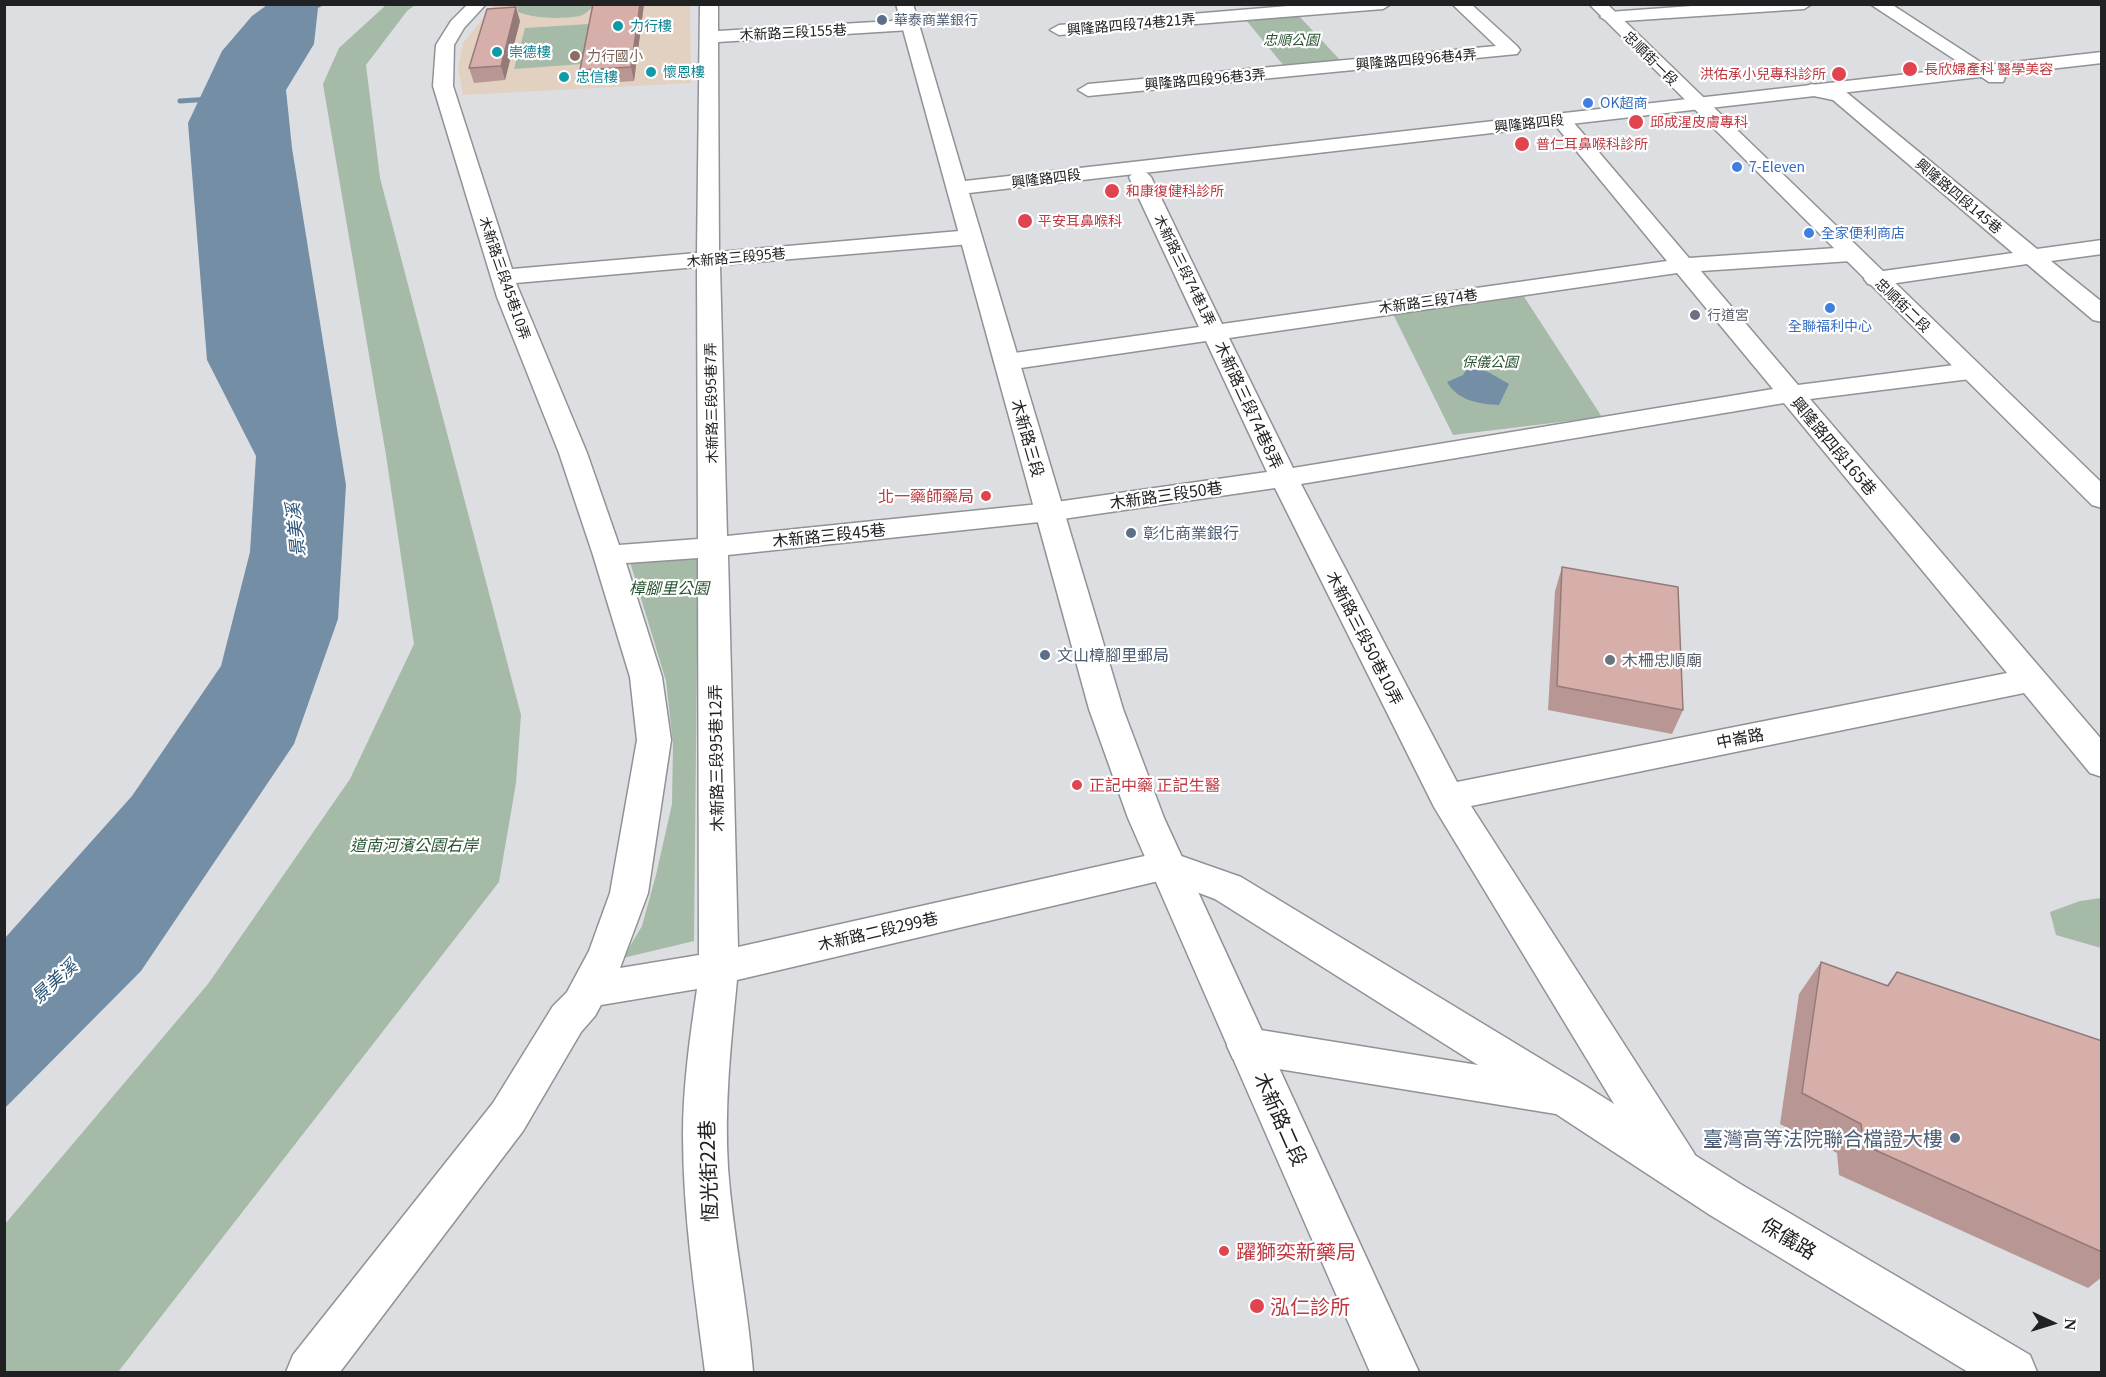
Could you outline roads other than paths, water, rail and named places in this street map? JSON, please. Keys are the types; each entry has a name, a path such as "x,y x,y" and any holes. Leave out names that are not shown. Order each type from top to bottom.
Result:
{"street":[{"name":"木新路三段45巷10弄","path":"310,1372 508,1117 567,1019 581,1004 607,954 629,893 654,740 646,677 609,555 573,453 502,277 443,86 445,45 457,25 478,4"},
{"path":"708,37 709,4"},
{"name":"木新路三段","path":"904,4 1106,709 1125,765 1167,866"},
{"name":"興隆路四段74巷21弄","path":"1059,30 1383,4"},
{"name":"興隆路四段96巷4弄","path":"1321,68 1511,50 1460,4"},
{"path":"1603,11 1804,4"},
{"path":"1878,4 1990,74"},
{"name":"忠順街一段","path":"1603,11 1701,107"},
{"name":"木新路三段155巷","path":"708,37 910,25"},
{"name":"木新路三段95巷7弄","path":"708,37 710,133 708,259 714,547"},
{"name":"興隆路四段","path":"958,193 1701,107 1839,96 2102,57"},
{"name":"興隆路四段","path":"958,193 1140,177 1567,127 1810,90 2102,66"},
{"name":"興隆路四段96巷3弄","path":"1088,90 1321,68"},
{"name":"興隆路四段145巷","path":"1810,90 1839,96 2102,315"},
{"name":"忠順街二段","path":"1701,107 2102,499"},
{"name":"興隆路四段165巷","path":"1567,127 2102,764"},
{"name":"木新路三段74巷1弄","path":"1140,177 1215,332"},
{"name":"木新路三段95巷","path":"502,277 971,237"},
{"path":"1876,279 2102,247"},
{"name":"木新路三段74巷","path":"1007,362 1685,265 1851,254"},
{"name":"木新路三段74巷8弄","path":"1215,332 1284,478"},
{"name":"木新路三段50巷","path":"1049,512 1284,478 1791,394 1970,370"},
{"name":"木新路三段50巷10弄","path":"1284,478 1447,797 1679,1169"},
{"name":"木新路三段45巷","path":"609,555 714,547 1049,512"},
{"name":"木新路三段95巷12弄","path":"714,547 719,968"},
{"name":"中崙路","path":"1447,797 2032,680"},
{"name":"木新路二段299巷","path":"588,990 719,968 1167,866"},
{"name":"木新路二段","path":"1167,866 1395,1372"},
{"name":"保儀路","path":"1167,866 1228,888 1679,1169 2011,1372"},
{"name":"恆光街22巷","path":"719,968 707,1083 705,1136 709,1217 729,1372"},
{"path":"1248,1046 1569,1099"}],"water":[{"name":"景美溪","path":"267,5 324,5 318,8 314,44 286,90 292,148 346,485 338,619 294,744 141,971 5,1108 5,938 132,796 221,666 250,552 256,456 207,360 188,123 222,51 252,16"},
{"path":"1469,366 1488,372 1509,384 1499,405 1484,404 1463,397 1447,382 1463,375"}],"waterway":[{"path":"180,101 211,99"}],"place":[{"name":"華泰商業銀行","path":"882,20"},
{"name":"力行樓","path":"618,26"},
{"name":"崇德樓","path":"497,52"},
{"name":"力行國小","path":"575,56"},
{"name":"長欣婦產科 醫學美容","path":"1910,69"},
{"name":"懷恩樓","path":"651,72"},
{"name":"洪佑承小兒專科診所","path":"1839,74"},
{"name":"忠信樓","path":"564,77"},
{"name":"OK超商","path":"1588,103"},
{"name":"邱成湦皮膚專科","path":"1636,122"},
{"name":"普仁耳鼻喉科診所","path":"1522,144"},
{"name":"7-Eleven","path":"1737,167"},
{"name":"和康復健科診所","path":"1112,191"},
{"name":"平安耳鼻喉科","path":"1025,221"},
{"name":"全家便利商店","path":"1809,233"},
{"name":"全聯福利中心","path":"1830,308"},
{"name":"行道宮","path":"1695,315"},
{"name":"北一藥師藥局","path":"986,496"},
{"name":"彰化商業銀行","path":"1131,533"},
{"name":"文山樟腳里郵局","path":"1045,655"},
{"name":"木柵忠順廟","path":"1610,660"},
{"name":"正記中藥 正記生醫","path":"1077,785"},
{"name":"臺灣高等法院聯合檔證大樓","path":"1955,1138"},
{"name":"躍獅奕新藥局","path":"1224,1251"},
{"name":"泓仁診所","path":"1257,1306"}],"park label":[{"name":"忠順公園","path":"1291,40"},
{"name":"保儀公園","path":"1490,362"},
{"name":"樟腳里公園","path":"669,588"},
{"name":"道南河濱公園右岸","path":"414,845"}]}
